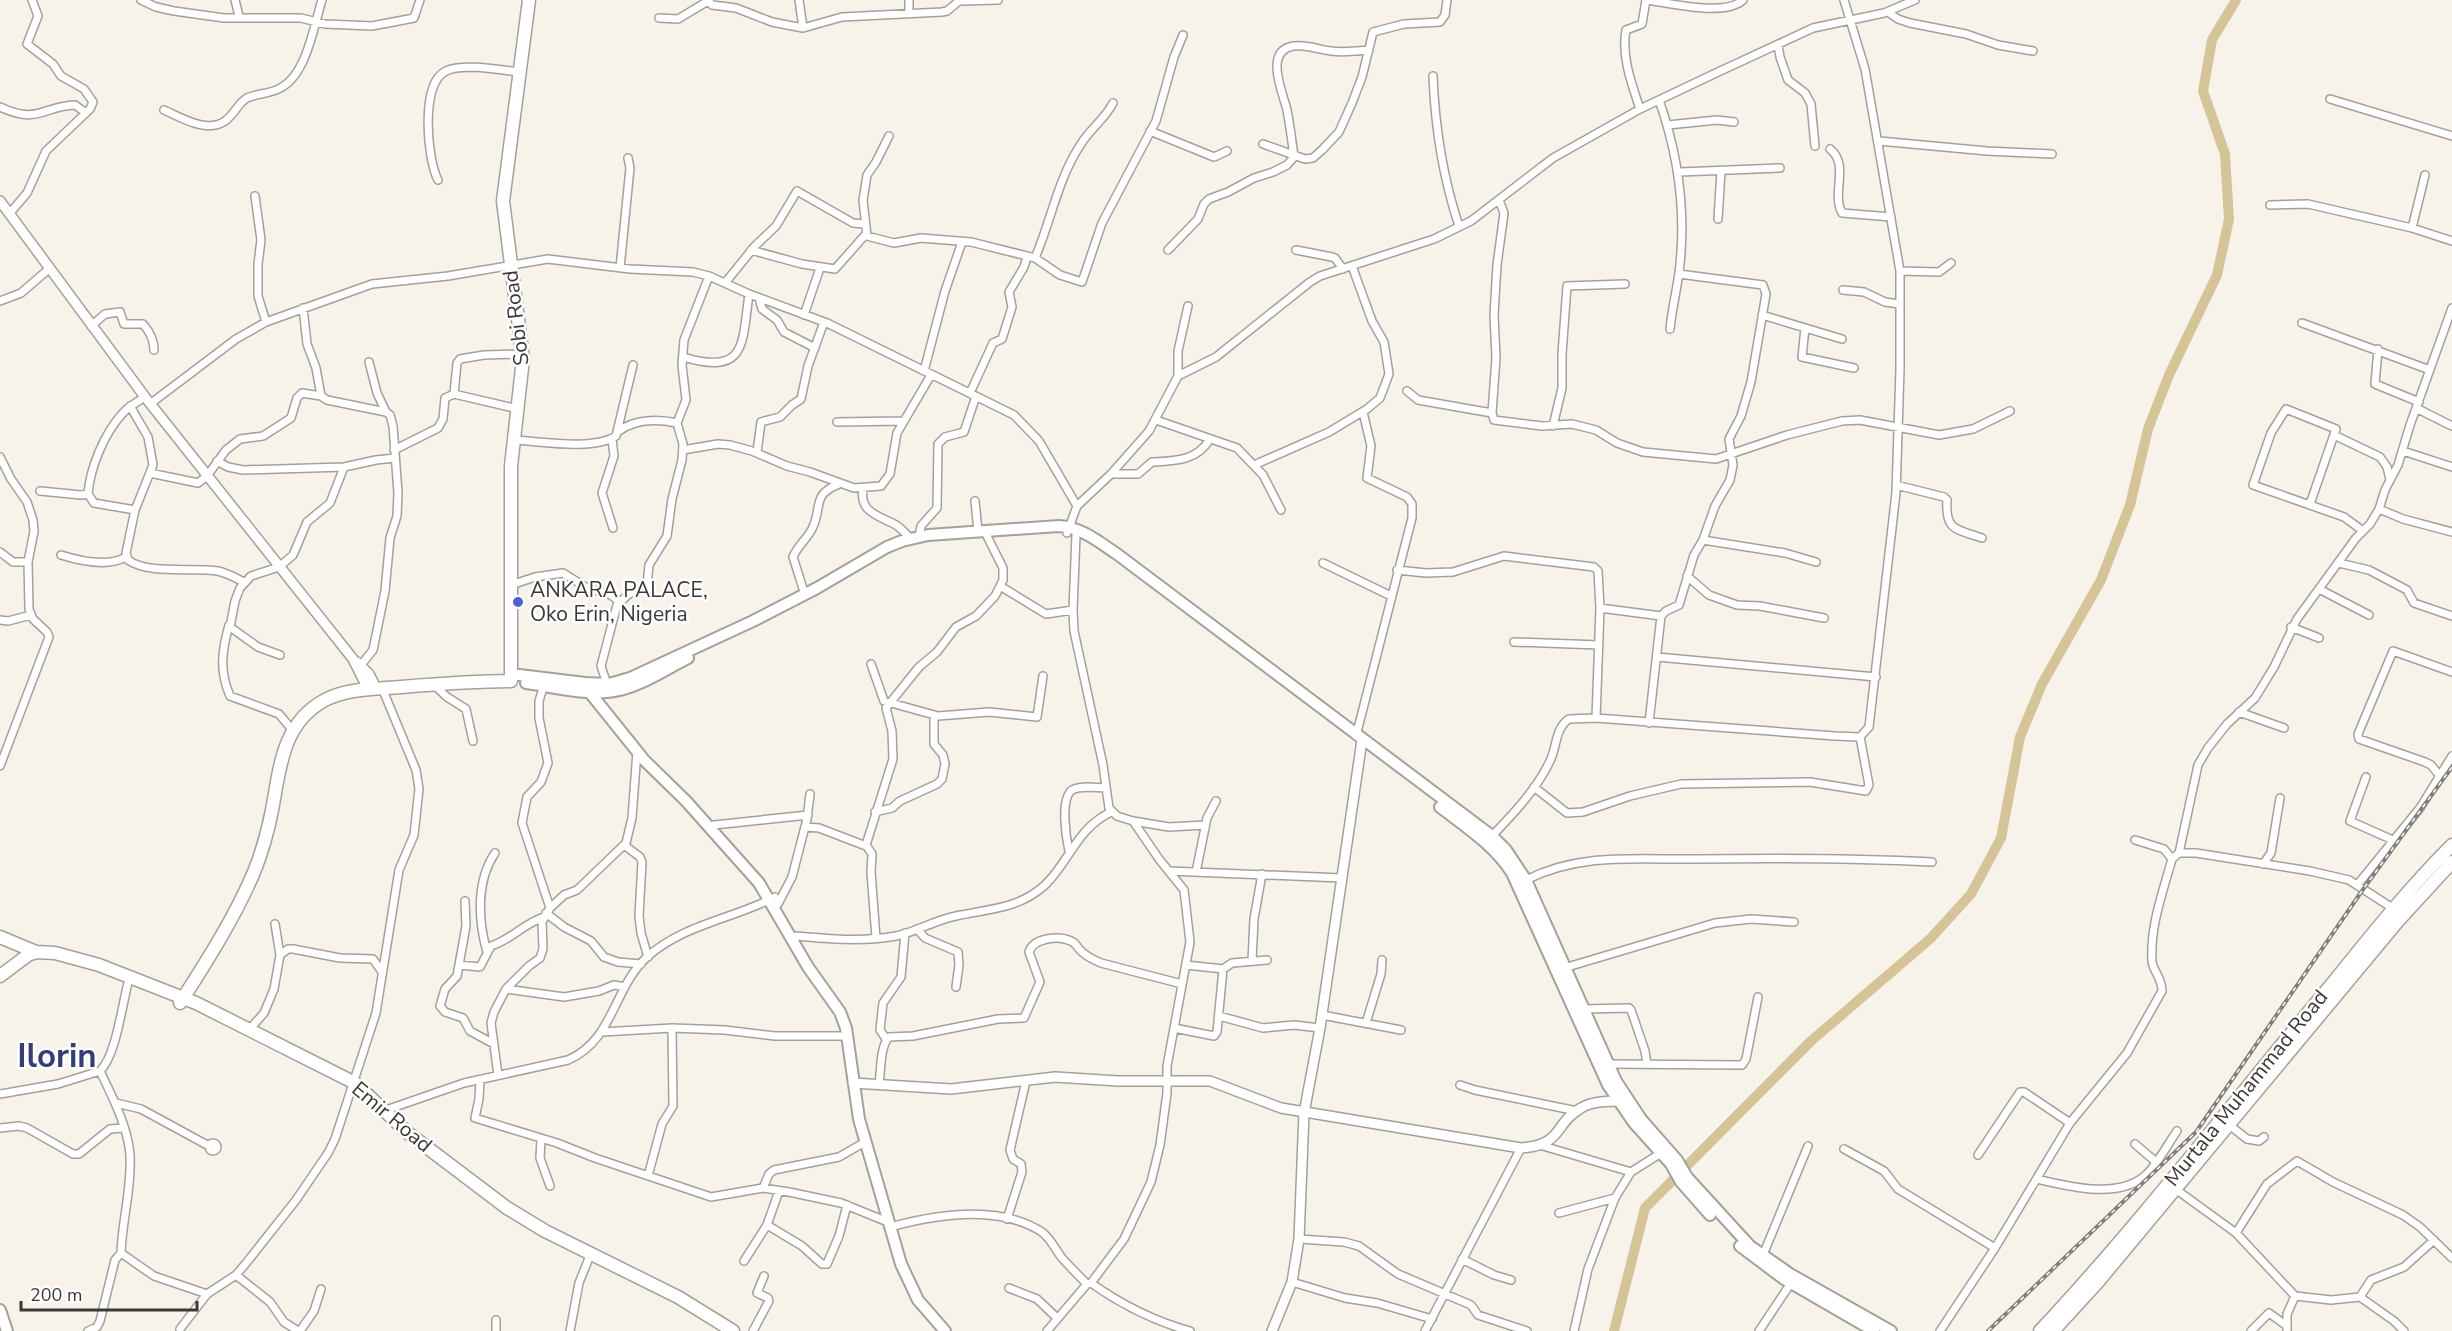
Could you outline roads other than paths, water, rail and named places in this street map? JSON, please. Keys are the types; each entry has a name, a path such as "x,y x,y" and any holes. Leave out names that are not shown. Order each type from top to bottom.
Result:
{"highway":[{"name":"Sobi Road","path":"511,677 513,440 523,378 523,354 503,201 529,0"},
{"path":"178,999 236,908 255,869 270,823 283,750 292,730 307,712 327,699 373,686 433,684 511,677"},
{"path":"178,999 246,878 264,823 274,762 282,738 304,708 324,694 373,686 511,677"},
{"name":"Murtala Muhammad Road","path":"2040,1331 2138,1218 2394,909 2452,845"},
{"name":"Murtala Muhammad Road","path":"2053,1331 2097,1283 2398,921 2452,862"},
{"name":"Emir Road","path":"0,937 36,952 55,953 99,965 249,1030 352,1085 408,1133 493,1198 545,1231 721,1331"},
{"path":"0,942 22,958"},
{"path":"0,976 22,958 36,952"},
{"name":"Emir Road","path":"0,983 27,961 40,958 68,962 178,999 352,1085"},
{"name":"Emir Road","path":"590,1256 678,1297 733,1331"}],"main road":[{"path":"511,677 544,685 596,687 630,678 805,595 887,547 915,538 1071,532 1163,592 1360,741 1492,836 1506,850 1526,880 1623,1101 1674,1162 1684,1180 1739,1245 1791,1283 1874,1331"},
{"path":"511,677 619,690 637,684 796,607 895,551 912,544 983,534"},
{"path":"596,687 636,751 740,860 774,900 848,1017 854,1042 855,1083 891,1224 914,1284 922,1297 953,1331"},
{"path":"596,687 627,733 764,880 808,968 840,1012 848,1035 865,1142 910,1286 945,1331"},
{"path":"1360,741 1501,857 1518,885 1576,1018 1623,1101 1661,1153 1674,1162"},
{"path":"1684,1180 1731,1228 1762,1255 1790,1274 1891,1331"},
{"path":"0,1310 8,1331"}],"street":[{"path":"10,213 27,194 46,151 92,106 92,98 84,89 61,76 53,64 27,44 39,16 32,0"},
{"path":"141,0 156,7 224,18 239,16 259,20 301,18 325,24 372,26 414,18 420,0"},
{"path":"235,0 239,16"},
{"path":"164,110 199,124 213,126 224,122 244,99 283,87 295,74 308,49 322,0"},
{"path":"659,18 678,19 708,0 712,5 736,8 772,22 803,28 842,17 947,11 959,0 998,0"},
{"path":"799,0 803,28"},
{"path":"909,0 909,13"},
{"path":"1263,144 1294,157 1313,158 1339,132 1355,96 1374,31 1404,24 1440,22 1445,15 1447,0"},
{"path":"1640,109 1629,72 1625,36 1626,30 1642,24 1646,0 1697,8 1727,6 1738,4 1743,0"},
{"path":"1492,836 1534,787 1551,759 1559,729 1564,723 1581,717 1860,736 1869,727 1896,485 1896,428 1900,369 1900,271 1879,141 1864,69 1844,0"},
{"path":"1178,376 1216,357 1310,282 1434,239 1471,221 1553,158 1640,109 1814,28 1888,12 1915,0"},
{"path":"1888,12 1910,23 1966,34 1998,45 2033,51"},
{"path":"889,136 867,175 863,200 864,224 866,234 871,238 894,243 921,238 971,242 1031,258 1060,275 1082,282 1102,223 1156,121 1174,57 1183,35"},
{"path":"1778,45 1788,80 1805,93 1811,104 1815,146"},
{"path":"1168,250 1198,219 1204,204 1209,199 1228,192 1254,177 1273,172 1287,165 1294,157 1286,105 1277,76 1280,55 1285,49 1305,46 1331,51 1369,50"},
{"path":"438,180 430,161 428,127 433,84 438,76 452,69 519,72"},
{"path":"1433,76 1434,104 1441,152 1459,226"},
{"path":"2330,99 2452,136"},
{"path":"1659,100 1680,172 1682,219 1679,274 1672,299 1670,329"},
{"path":"863,489 863,499 870,513 894,524 915,538 921,526 937,508 938,444 945,437 964,432 973,395 993,343 1002,339 1012,307 1009,292 1031,258 1070,164 1081,144 1113,104"},
{"path":"0,107 19,114 40,115 75,105 86,112"},
{"path":"1668,125 1717,120 1734,122"},
{"path":"1150,132 1214,157 1227,151"},
{"path":"1879,141 1987,151 2052,154"},
{"path":"1830,149 1839,160 1838,195 1842,213 1890,217"},
{"path":"620,268 630,168 627,158"},
{"path":"1680,172 1780,168"},
{"path":"1718,219 1721,171"},
{"path":"2412,228 2425,175"},
{"path":"725,283 751,250 776,226 797,191 853,223 864,224"},
{"path":"255,196 261,240 258,296 266,322"},
{"path":"1499,200 1504,213 1494,315 1496,357 1492,413 1494,420 1553,426 1572,424 1596,430 1623,445 1657,454 1716,459 1788,435 1842,421 1860,420 1939,435 1973,429 2010,411"},
{"path":"0,201 91,326 373,686"},
{"path":"2270,205 2308,204 2412,228 2452,242"},
{"path":"751,250 820,268 835,269 866,234"},
{"path":"683,450 718,444 757,452 787,466 810,472 839,484 863,489 881,486 887,479 897,433 928,373 945,291 962,242"},
{"path":"1296,250 1332,256 1343,269"},
{"path":"135,510 94,503 88,494 94,467 105,442 121,415 130,406 148,400 236,339 266,322 372,284 448,276 510,264 555,259 620,268 693,272 710,276 749,294 824,322 1014,415 1026,425 1049,457 1077,506"},
{"path":"1900,271 1939,272 1951,263"},
{"path":"1254,465 1329,432 1363,412 1380,398 1389,374 1384,342 1372,321 1352,266"},
{"path":"0,301 21,293 50,268"},
{"path":"804,315 820,268"},
{"path":"1649,723 1661,616 1679,605 1694,555 1730,480 1733,465 1729,440 1741,416 1751,382 1766,294 1763,285 1679,274"},
{"path":"596,687 619,601 647,586 649,565 667,536 672,499 683,450 677,423 686,400 684,340 710,276"},
{"path":"1553,426 1562,388 1567,286 1624,284"},
{"path":"1843,290 1864,292 1885,302 1899,304"},
{"path":"683,357 708,363 726,363 734,357 741,344 742,333 747,323 749,294"},
{"path":"759,298 762,309 777,320 784,332 815,348"},
{"path":"1188,306 1178,351 1178,376 1156,420 1111,474 1077,506 1071,532 1073,610 1074,631 1109,808 1112,812 1133,821 1169,827 1205,825"},
{"path":"303,308 307,344 316,368 321,396"},
{"path":"1940,1331 1995,1248 2070,1123 2127,1053 2162,991 2162,981 2152,964 2154,922 2172,859 2179,853 2198,765 2216,736 2255,698 2274,667 2291,627 2379,509 2403,451 2430,370 2449,327 2452,308"},
{"path":"91,326 105,314 120,312 124,324 143,324 146,327 154,341 154,350"},
{"path":"1762,315 1842,339"},
{"path":"757,452 762,422 780,417 803,397 808,366 824,322"},
{"path":"2301,323 2378,349 2430,370"},
{"path":"1805,328 1802,357 1854,368"},
{"path":"2378,349 2375,384 2418,405 2452,426"},
{"path":"454,394 457,363 460,359 484,355 523,354"},
{"path":"361,665 373,650 385,591 389,544 398,505 393,426 390,415 386,412 377,393 369,362"},
{"path":"619,431 633,365"},
{"path":"1407,391 1418,400 1492,413"},
{"path":"150,473 197,483 207,476 226,450 240,439 262,436 290,419 297,398 302,393 386,412"},
{"path":"217,461 228,467 243,470 344,467 395,454 438,428 443,419 445,398 454,394 518,409"},
{"path":"126,557 135,510 153,465 148,437 130,406"},
{"path":"2310,504 2336,429 2286,409 2271,433 2253,484 2344,517 2363,531"},
{"path":"1272,1331 1292,1282 1299,1239 1304,1113 1322,1015 1360,741 1397,570 1412,518 1412,504 1407,497 1367,478 1371,446 1363,412"},
{"path":"513,440 557,444 612,439 626,426 657,420 677,423"},
{"path":"1156,420 1237,448 1254,465 1272,490 1281,510"},
{"path":"837,422 903,421"},
{"path":"2334,435 2380,457 2387,467 2390,480"},
{"path":"612,439 614,456 602,493 613,528"},
{"path":"1111,474 1138,474 1152,462 1182,460 1199,453 1210,439"},
{"path":"2403,451 2452,467"},
{"path":"0,457 10,479 27,502 33,520 34,531 28,562 27,587 31,615 39,627 47,632 48,644 23,702 0,766"},
{"path":"289,726 279,714 230,696 222,665 222,651 235,601 244,582 257,573 279,567 293,555 303,529 311,517 330,503 344,467"},
{"path":"805,595 793,556 798,545 812,529 824,491 839,484"},
{"path":"1896,485 1944,497 1947,500 1946,517 1951,526 1982,538"},
{"path":"40,491 88,494"},
{"path":"866,846 893,759 892,731 886,712 888,703 903,690 919,667 937,652 956,627 976,616 987,606 1004,575 1002,562 983,534 975,501"},
{"path":"2379,509 2403,519 2452,532"},
{"path":"1703,540 1785,554 1816,562"},
{"path":"0,552 13,562 28,562"},
{"path":"61,555 88,561 110,561 126,557"},
{"path":"1397,570 1453,573 1503,556 1594,567 1598,571 1600,608 1596,718"},
{"path":"126,557 138,566 169,570 217,571 244,582"},
{"path":"1323,563 1391,596"},
{"path":"2339,563 2376,574 2407,590 2415,603 2452,616"},
{"path":"511,585 535,577 563,573 587,588 609,594 619,601"},
{"path":"1687,576 1708,595 1737,605 1760,606 1824,618"},
{"path":"1000,586 1046,614 1073,610"},
{"path":"2319,589 2369,615"},
{"path":"1600,608 1661,616"},
{"path":"0,620 8,621 31,615"},
{"path":"229,625 258,647 280,655"},
{"path":"2291,627 2319,638"},
{"path":"1514,642 1599,645"},
{"path":"2439,775 2425,762 2359,739 2358,734 2393,651 2452,672"},
{"path":"1657,657 1876,677"},
{"path":"180,1329 207,1294 236,1275 296,1200 328,1154 371,1033 399,870 414,835 419,789 416,770 373,686 361,665 352,659"},
{"path":"871,664 881,696 888,703 909,707 934,716 989,712 1037,717 1042,676"},
{"path":"433,684 447,697 466,708 473,741"},
{"path":"498,1075 491,1018 506,990 540,958 543,949 546,913 522,823 527,797 541,783 548,763 539,718 539,701 544,685"},
{"path":"2239,712 2284,728"},
{"path":"875,813 892,808 900,801 937,784 942,779 945,764 934,744 934,716"},
{"path":"1534,787 1567,813 1603,806 1630,796 1681,784 1802,782 1866,791 1869,785 1860,736"},
{"path":"459,965 480,968 491,946 502,942 546,913 564,895 577,890 624,846 629,838 632,818 636,751"},
{"path":"2358,884 2420,808 2452,756"},
{"path":"2366,777 2350,821 2395,841"},
{"path":"1069,851 1065,837 1064,814 1069,794 1076,789 1106,788"},
{"path":"383,1111 409,1104 464,1083 568,1060 586,1050 602,1032 625,987 648,957 686,932 774,900 792,877 808,815 810,794"},
{"path":"2263,864 2271,854 2280,798"},
{"path":"1196,872 1208,813 1216,801"},
{"path":"795,936 838,940 876,938 905,933 953,916 1019,903 1056,873 1069,851 1090,826 1112,812"},
{"path":"714,825 808,815"},
{"path":"1047,1331 1056,1317 1089,1284 1124,1239 1151,1182 1161,1145 1167,1066 1190,942 1186,896 1133,821"},
{"path":"805,827 819,828 866,846 872,854 871,873 876,938"},
{"path":"2135,840 2164,849 2172,859"},
{"path":"624,846 640,857 642,862 639,916 648,957"},
{"path":"487,952 482,930 482,892 486,867 495,853"},
{"path":"2179,853 2196,853 2310,871 2349,880 2394,909"},
{"path":"1526,880 1558,866 1605,859 1822,857 1932,862"},
{"path":"1169,871 1342,878"},
{"path":"1252,961 1254,919 1262,874"},
{"path":"465,901 466,926 459,965 454,981 442,995 442,1010 463,1018 470,1031 494,1044"},
{"path":"546,913 591,941 604,957 618,962 641,964"},
{"path":"1564,968 1715,923 1751,919 1794,922"},
{"path":"249,1030 264,1013 272,998 280,955 275,924"},
{"path":"917,929 925,938 958,952 956,987"},
{"path":"879,1084 886,1039 880,1030 883,1003 901,976 905,933"},
{"path":"886,1039 998,1019 1023,1018 1040,982 1029,956 1030,948 1048,939 1069,940 1090,958 1101,963 1182,984"},
{"path":"280,955 288,949 293,949 340,958 373,959 382,972"},
{"path":"1186,965 1223,969 1232,963 1267,960"},
{"path":"1366,1023 1381,974 1382,960"},
{"path":"1174,1028 1214,1036 1217,1032 1223,969"},
{"path":"0,1094 58,1084 100,1071 111,1052 128,983"},
{"path":"506,990 559,997 593,992 614,985 625,987"},
{"path":"1607,1064 1744,1064 1758,997"},
{"path":"1583,1010 1629,1008 1645,1051 1647,1064"},
{"path":"1322,1015 1401,1030"},
{"path":"1219,1016 1263,1028 1294,1025 1320,1028"},
{"path":"648,1176 662,1124 673,1106 672,1028"},
{"path":"602,1032 672,1028 724,1030 775,1036 848,1035"},
{"path":"88,1331 98,1327 115,1260 121,1253 130,1154 116,1103 100,1071"},
{"path":"855,1083 951,1089 1069,1077 1118,1081 1216,1082 1281,1108 1304,1113 1521,1148 1543,1146 1631,1172"},
{"path":"480,1080 475,1118 711,1197 763,1188 847,1205 891,1224 940,1216 986,1215 1007,1219 1043,1233 1060,1256 1089,1284 1130,1308 1160,1322 1190,1331"},
{"path":"1007,1219 1022,1172 1021,1164 1013,1158 1010,1150 1026,1081"},
{"path":"1460,1085 1577,1111"},
{"path":"1978,1155 2020,1092 2024,1092 2070,1123"},
{"path":"1543,1146 1577,1111 1590,1104 1623,1101"},
{"path":"116,1103 141,1109 209,1146"},
{"path":"2228,1124 2247,1139 2259,1141 2264,1137"},
{"path":"0,1128 19,1126 27,1128 73,1154 79,1154 110,1130 123,1128"},
{"path":"2037,1179 2100,1191 2112,1190 2139,1180 2148,1173 2177,1131"},
{"path":"541,1139 540,1158 550,1186"},
{"path":"763,1188 769,1174 774,1170 838,1157 865,1142"},
{"path":"2135,1144 2156,1161"},
{"path":"1762,1255 1808,1146"},
{"path":"1425,1331 1521,1148"},
{"path":"1844,1149 1884,1172 1898,1189 1995,1248"},
{"path":"1574,1331 1588,1269 1615,1198 1631,1172 1661,1153"},
{"path":"2236,1233 2267,1184 2297,1161 2333,1182 2403,1215 2452,1258"},
{"path":"2174,1188 2236,1233 2295,1296 2331,1300 2360,1297 2404,1331"},
{"path":"744,1261 767,1225 779,1191"},
{"path":"1559,1213 1615,1198"},
{"path":"767,1225 802,1246 822,1264 827,1264 839,1236 847,1205"},
{"path":"1299,1239 1344,1242 1359,1246 1398,1274 1471,1305 1478,1315 1527,1331"},
{"path":"2360,1297 2371,1280 2404,1267 2434,1240"},
{"path":"121,1253 154,1276 207,1294"},
{"path":"570,1331 576,1292 590,1256"},
{"path":"1462,1259 1494,1275 1511,1280"},
{"path":"236,1275 270,1302 284,1322 299,1331 314,1311 321,1289"},
{"path":"753,1331 769,1301 768,1298 757,1293 764,1276"},
{"path":"1292,1282 1345,1298 1377,1303 1432,1319"},
{"path":"1759,1331 1791,1283"},
{"path":"1009,1288 1037,1299 1056,1317"},
{"path":"2287,1328 2287,1314 2295,1296"},
{"path":"2251,1331 2269,1313 2287,1328"},
{"path":"496,1320 496,1331"}],"waterway":[{"path":"1614,1331 1645,1208 1811,1041 1930,939 1971,894 2001,838 2020,737 2042,684 2101,580 2130,505 2148,429 2169,375 2217,275 2229,219 2225,154 2203,91 2212,40 2236,0"}],"railway":[{"path":"1988,1331 2196,1132 2364,888 2452,767"}],"place":[{"name":"ANKARA PALACE, Oko Erin, Nigeria","path":"518,602"}],"district":[{"name":"Ilorin","path":"57,1055"}]}
